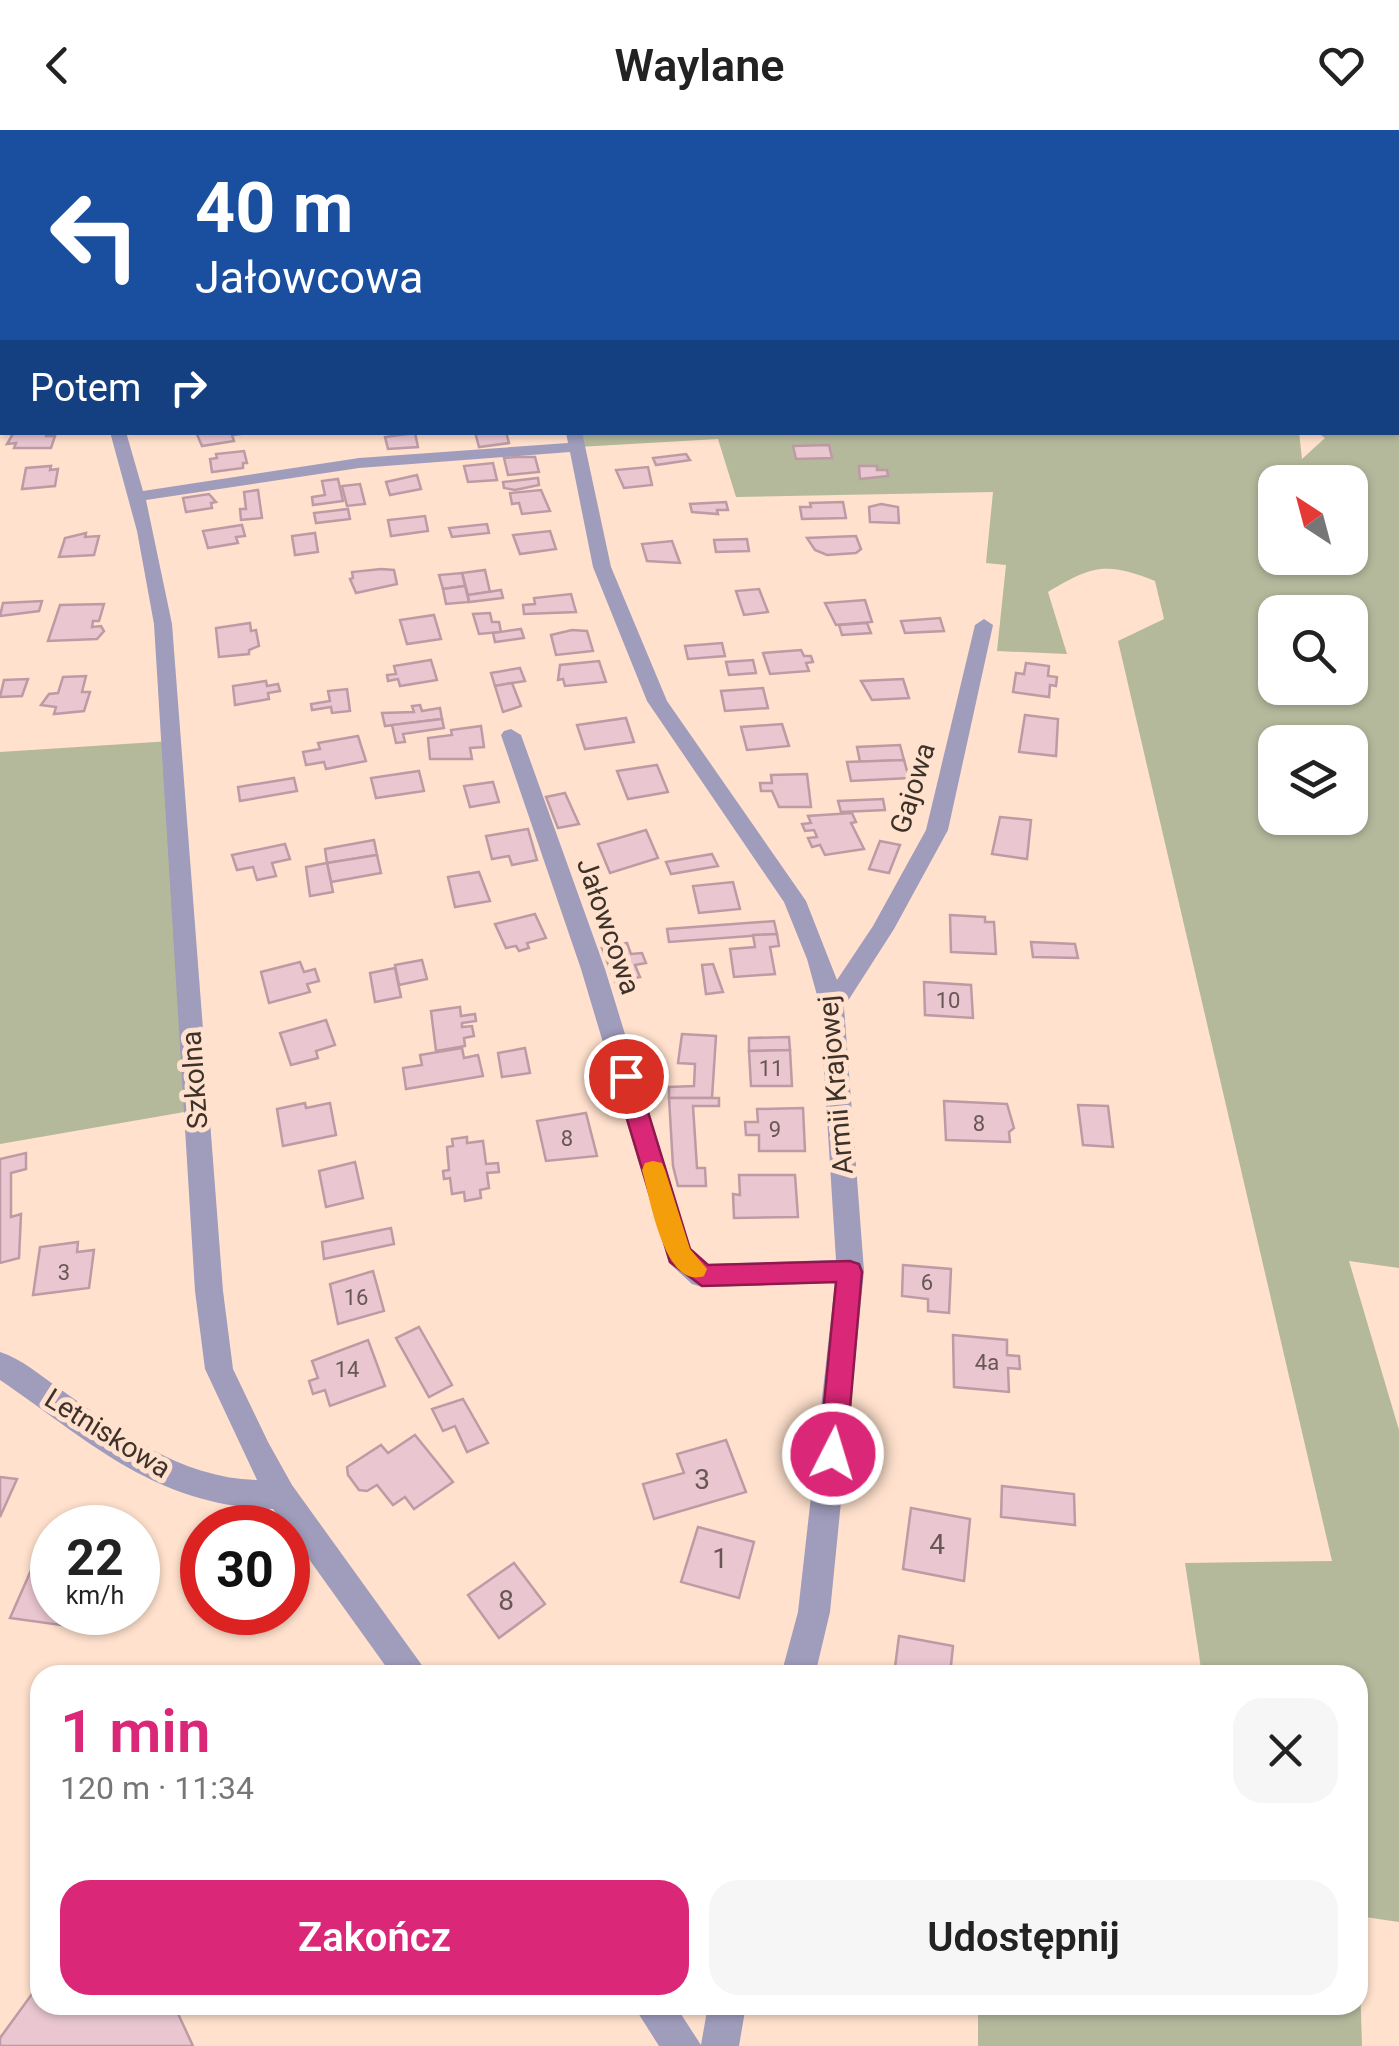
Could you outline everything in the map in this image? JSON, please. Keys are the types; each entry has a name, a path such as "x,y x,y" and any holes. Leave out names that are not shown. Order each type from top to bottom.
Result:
{"street":[{"name":"Szkolna","path":"119,435 146,531 163,624 209,1291 219,1368 281,1495 405,1665"},
{"path":"136,497 359,463 576,440"},
{"name":"Armii Krajowej","path":"576,440 602,568 658,701 794,900 819,959 832,1006 850,1272 814,1612 801,1665"},
{"name":"Gajowa","path":"832,1006 883,929 936,830 984,625"},
{"name":"Jałowcowa","path":"511,736 594,969 679,1255 702,1276 850,1272"},
{"name":"Letniskowa","path":"0,1364 156,1467 183,1480 224,1492 281,1495"},
{"path":"659,2015 682,2046"},
{"path":"720,2046 725,2015"}],"green space":[{"path":"575,435 1299,435 1302,459 1325,438 1321,435 1399,435 1399,1268 1349,1261 1399,1430 1399,1922 1368,1917 1368,1665 1200,1665 1185,1563 1332,1561 1118,641 1164,619 1155,581 1111,569 1077,576 1048,592 1067,654 997,651 1006,565 986,563 993,492 736,497 718,439 578,447"},
{"path":"171,741 196,1110 0,1144 0,752"},
{"path":"978,2015 1361,2015 1362,2046 978,2046"}],"building":[{"path":"12,435 55,436 51,448 14,448 16,443 7,444"},
{"path":"197,435 232,435 234,441 202,446"},
{"path":"415,435 418,447 388,449 385,437"},
{"path":"476,435 507,435 509,443 479,447"},
{"path":"829,445 832,458 796,459 793,446"},
{"path":"244,451 247,463 243,463 243,468 212,472 210,459 217,458 216,454"},
{"path":"686,454 690,460 656,465 653,458"},
{"path":"535,457 539,472 508,475 504,458"},
{"path":"493,463 497,480 468,482 464,466"},
{"path":"51,466 50,470 58,469 55,486 22,489 26,468"},
{"path":"859,466 877,466 877,470 887,470 888,476 860,479"},
{"path":"648,467 652,485 624,488 616,470"},
{"path":"417,475 421,489 390,495 386,482"},
{"path":"538,478 539,485 504,488 503,482"},
{"path":"338,479 343,501 313,505 312,497 325,495 322,481"},
{"path":"360,484 365,504 347,506 342,486"},
{"path":"258,490 262,518 241,520 240,509 246,509 244,492"},
{"path":"541,490 550,511 522,514 519,503 512,504 510,493"},
{"path":"209,494 216,502 211,503 212,508 186,512 183,498"},
{"path":"726,502 728,510 717,510 718,514 692,512 690,504"},
{"path":"843,502 846,518 802,519 800,507"},
{"path":"869,507 898,507 899,523 870,522"},
{"path":"348,509 350,519 316,523 314,513"},
{"path":"425,516 428,531 391,536 388,520"},
{"path":"487,524 489,533 452,537 449,528"},
{"path":"242,525 245,536 236,537 238,543 208,548 203,531"},
{"path":"550,531 556,549 520,554 513,535"},
{"path":"86,533 85,537 99,536 94,555 59,557 65,538"},
{"path":"315,533 318,552 295,555 292,536"},
{"path":"856,536 861,549 856,553 827,555 815,550 807,538"},
{"path":"747,539 749,551 716,552 714,540"},
{"path":"672,541 680,563 647,561 642,544"},
{"path":"394,570 397,584 356,593 350,579 352,572"},
{"path":"485,570 490,592 468,595 462,573"},
{"path":"462,573 465,586 443,589 439,575"},
{"path":"465,586 469,602 446,604 443,589"},
{"path":"759,589 768,612 744,615 736,591"},
{"path":"501,590 503,598 469,602 468,595"},
{"path":"571,594 576,612 524,614 523,605 535,604 534,598"},
{"path":"865,600 872,622 836,625 825,603"},
{"path":"42,601 39,611 0,616 3,603"},
{"path":"104,604 99,621 93,621 92,627 101,626 104,631 97,639 48,641 60,605"},
{"path":"490,613 492,622 499,622 501,632 479,634 473,614"},
{"path":"434,615 441,639 407,644 400,620"},
{"path":"940,618 944,631 905,633 901,621"},
{"path":"250,623 251,631 256,630 259,646 249,650 249,654 219,657 216,628"},
{"path":"867,623 871,633 842,635 839,625"},
{"path":"521,629 524,638 495,642 493,633"},
{"path":"587,631 593,651 556,655 551,635"},
{"path":"722,643 725,656 688,659 685,646"},
{"path":"801,650 804,656 811,656 813,662 806,663 809,671 770,674 763,653"},
{"path":"431,660 437,680 400,686 398,679 388,681 387,675 396,674 394,666"},
{"path":"753,660 756,673 729,675 726,662"},
{"path":"599,661 606,682 565,686 563,679 558,680 560,665"},
{"path":"1026,663 1049,666 1048,676 1057,677 1056,686 1050,685 1049,697 1013,692 1016,673 1024,674"},
{"path":"520,668 525,681 495,686 491,673"},
{"path":"86,676 82,692 90,692 84,711 54,714 56,707 41,705 49,694 58,693 63,677"},
{"path":"28,679 22,696 0,697 4,680"},
{"path":"903,679 909,698 872,700 861,681"},
{"path":"266,681 267,686 278,684 280,691 268,693 269,699 235,705 233,686"},
{"path":"512,683 521,706 503,712 495,686"},
{"path":"763,688 768,708 725,711 721,691"},
{"path":"347,689 350,711 332,713 331,707 312,710 311,704 330,701 328,691"},
{"path":"420,705 422,711 440,708 442,719 385,726 382,713 414,712 412,706"},
{"path":"1025,715 1058,719 1056,756 1019,752"},
{"path":"626,718 634,742 585,749 577,725"},
{"path":"442,719 444,728 403,734 405,742 396,743 392,725"},
{"path":"782,724 789,746 747,750 741,727"},
{"path":"481,726 484,747 470,748 472,759 430,759 428,738"},
{"path":"358,736 366,761 326,769 324,762 306,765 303,752 320,749 318,743"},
{"path":"900,745 904,760 860,762 857,747"},
{"path":"904,760 909,778 851,781 847,762"},
{"path":"657,765 668,792 628,799 617,771"},
{"path":"419,771 424,791 376,798 371,778"},
{"path":"807,774 811,807 779,807 772,791 761,791 760,783 772,783 771,775"},
{"path":"294,778 297,791 240,801 238,787"},
{"path":"493,782 499,802 470,807 464,786"},
{"path":"565,793 579,824 558,828 546,797"},
{"path":"883,799 885,810 841,812 838,801"},
{"path":"852,813 856,822 851,823 864,849 825,855 820,845 812,847 808,838 817,837 814,830 805,831 802,824 811,823 808,816"},
{"path":"1000,817 1031,820 1027,859 992,854"},
{"path":"528,829 537,860 512,865 509,856 492,859 486,836"},
{"path":"646,830 658,858 610,873 598,844"},
{"path":"374,840 377,855 327,863 325,849"},
{"path":"880,841 900,845 889,873 869,869"},
{"path":"285,844 290,859 272,863 276,876 257,880 253,867 237,870 232,855"},
{"path":"712,854 718,866 671,874 666,862"},
{"path":"377,855 381,873 331,882 327,863"},
{"path":"327,863 333,892 310,896 306,867"},
{"path":"479,872 490,901 455,907 448,877"},
{"path":"733,882 740,909 699,913 693,886"},
{"path":"535,914 546,938 527,943 529,948 519,951 516,946 506,948 495,924"},
{"path":"950,915 985,917 985,922 994,922 996,954 951,952"},
{"path":"774,921 777,934 669,942 667,929"},
{"path":"777,934 779,946 770,947 775,974 734,977 730,949 755,947 753,935"},
{"path":"1031,942 1075,944 1078,958 1033,957"},
{"path":"627,943 631,954 642,953 646,963 635,965 640,977 615,982 602,948"},
{"path":"422,960 427,979 399,985 395,965"},
{"path":"300,962 304,972 315,969 319,981 307,984 310,992 269,1003 261,972"},
{"path":"713,964 723,992 706,994 702,965"},
{"path":"395,968 401,997 375,1002 370,973"},
{"path":"924,982 971,985 973,1018 925,1015"},
{"path":"460,1007 461,1016 475,1014 476,1021 462,1023 462,1027 472,1026 474,1036 464,1038 465,1046 436,1051 431,1011"},
{"path":"326,1020 335,1045 316,1051 318,1058 291,1065 280,1033"},
{"path":"682,1034 716,1036 712,1098 669,1098 669,1087 694,1086 695,1064 678,1063"},
{"path":"789,1037 790,1050 749,1051 749,1038"},
{"path":"462,1048 464,1058 478,1055 483,1076 406,1089 403,1068 422,1065 420,1055"},
{"path":"525,1048 530,1073 502,1077 498,1053"},
{"path":"790,1050 792,1086 751,1086 749,1051"},
{"path":"669,1098 719,1098 719,1106 693,1106 697,1168 705,1168 706,1186 678,1186"},
{"path":"944,1101 1007,1104 1014,1128 1009,1132 1010,1142 946,1140"},
{"path":"305,1103 306,1108 330,1103 336,1135 283,1146 277,1109"},
{"path":"1078,1105 1108,1106 1113,1147 1083,1145"},
{"path":"803,1108 805,1151 759,1151 759,1135 746,1135 745,1122 758,1122 757,1109"},
{"path":"586,1113 597,1156 546,1161 537,1121"},
{"path":"467,1137 467,1143 483,1141 486,1164 498,1163 499,1172 487,1173 489,1188 480,1190 481,1198 465,1201 464,1192 452,1194 450,1178 444,1179 443,1171 449,1170 447,1147 453,1146 452,1139"},
{"path":"26,1153 26,1169 11,1173 11,1217 21,1214 19,1258 0,1263 0,1159"},
{"path":"355,1162 363,1198 326,1207 319,1171"},
{"path":"739,1175 795,1175 798,1217 734,1218 733,1194 740,1195"},
{"path":"391,1228 394,1244 324,1259 322,1242"},
{"path":"78,1242 77,1252 94,1250 89,1288 33,1295 40,1247"},
{"path":"903,1265 951,1269 949,1313 928,1311 928,1299 902,1296"},
{"path":"373,1271 384,1311 338,1324 330,1284"},
{"path":"419,1327 452,1385 429,1397 396,1338"},
{"path":"953,1335 1007,1340 1007,1355 1019,1356 1020,1369 1008,1368 1009,1392 954,1387"},
{"path":"368,1340 385,1386 330,1406 325,1390 313,1394 309,1381 318,1378 312,1361"},
{"path":"463,1399 488,1443 467,1452 455,1426 443,1431 432,1409"},
{"path":"415,1435 453,1482 414,1509 405,1497 393,1505 377,1485 367,1491 359,1490 347,1467 381,1445 388,1453"},
{"path":"726,1440 746,1492 654,1519 643,1484 684,1473 677,1454"},
{"path":"0,1477 17,1479 0,1517"},
{"path":"1002,1486 1074,1494 1075,1525 1001,1517"},
{"path":"911,1508 970,1519 964,1581 903,1569"},
{"path":"698,1527 754,1542 739,1598 681,1582"},
{"path":"514,1563 545,1604 499,1638 468,1595"},
{"path":"30,1573 30,1621 10,1618"},
{"path":"899,1636 953,1646 951,1665 895,1665"},
{"path":"30,1997 30,2015 179,2015 193,2046 0,2046 0,2038"}],"slow traffic":[{"path":"653,1170 679,1255 695,1269"}],"route":[{"path":"626,1076 679,1255 702,1276 850,1272 833,1454"}]}
